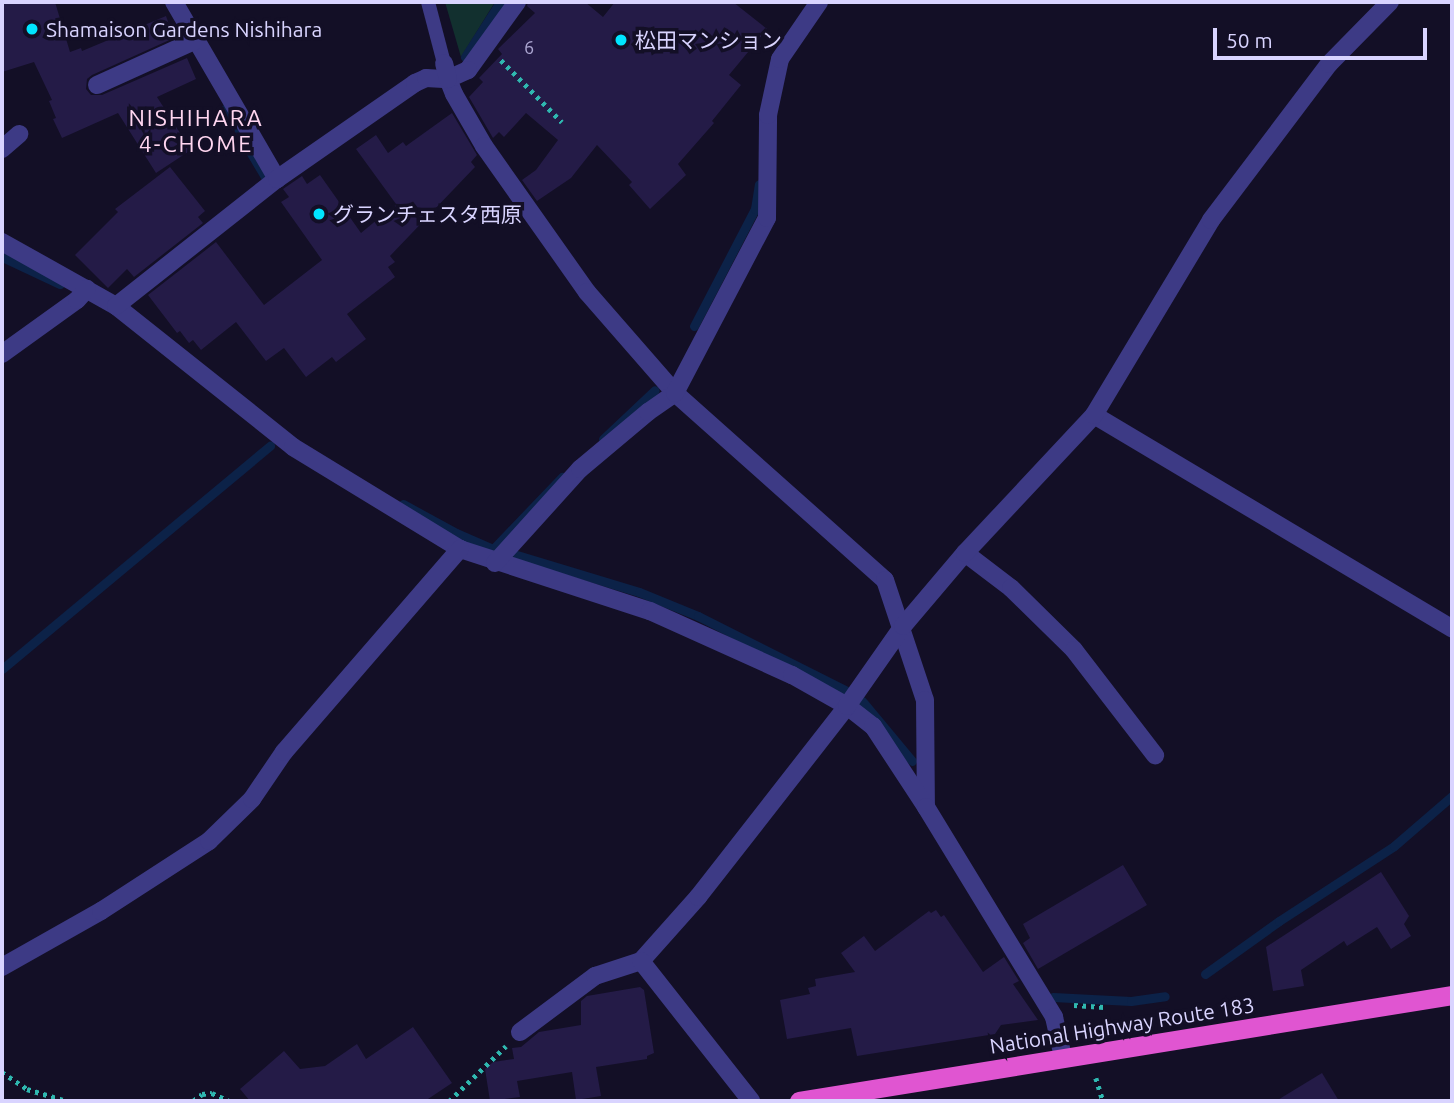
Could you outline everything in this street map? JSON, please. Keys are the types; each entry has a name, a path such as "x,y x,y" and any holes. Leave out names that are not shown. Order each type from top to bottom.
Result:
{"highway":[{"name":"National Highway Route 183","path":"799,1101 1452,995"}],"street":[{"path":"174,2 277,179"},
{"path":"116,306 277,179 415,83 446,71 468,70 516,2"},
{"path":"495,563 580,469 675,393 767,218 768,115 780,59 819,2"},
{"path":"520,1032 594,976 641,961 698,897 846,706 902,626 965,553 1094,415 1211,220 1329,64 1390,2"},
{"path":"97,85 196,40"},
{"path":"446,71 484,146 587,292 675,393 885,580 925,700 926,807"},
{"path":"2,149 19,134"},
{"path":"2,242 116,306 293,447 460,549 495,563 650,611 792,675 846,706 873,726 926,807 1054,1017 1063,1057"},
{"path":"2,354 77,300 87,289"},
{"path":"1094,415 1452,628"},
{"path":"2,967 101,911 208,841 252,799 284,752 460,549"},
{"path":"965,553 1011,589 1074,650 1155,755"},
{"path":"641,961 751,1101"}],"lane":[{"path":"428,2 446,71"}],"path":[{"path":"486,44 562,122"},
{"path":"1062,1005 1104,1007"},
{"path":"449,1101 520,1032"},
{"path":"2,1072 27,1089 67,1101"},
{"path":"1096,1078 1103,1101"},
{"path":"193,1101 202,1094 212,1093 229,1101"}],"green space":[{"path":"445,2 495,2 461,57"}],"building":[{"path":"2,2 55,2 70,52 81,48 82,51 166,16 174,38 92,75 87,79 86,89 91,95 102,95 187,58 196,79 157,97 191,150 156,173 118,113 62,138 53,119 56,118 49,101 52,100 34,62 2,72"},
{"path":"528,2 585,2 603,17 615,2 733,2 767,29 729,75 741,85 712,121 714,123 678,164 686,175 650,209 629,185 632,182 597,145 571,178 537,201 522,180 536,170 558,140 526,113 504,137 499,132 493,138 469,97 483,82 479,78 502,54 498,49 535,13 527,6"},
{"path":"452,113 477,155 471,162 475,167 390,256 395,262 388,267 395,277 347,314 366,339 336,362 332,357 306,377 284,348 266,361 236,322 201,350 193,340 189,343 180,331 177,333 148,295 216,242 264,305 322,260 281,202 289,197 283,189 302,176 307,184 320,175 361,233 396,204 356,149 376,135 388,153 403,142 406,146"},
{"path":"170,167 205,211 198,217 203,223 134,277 127,269 108,288 75,255 118,212 115,209"},
{"path":"1123,865 1147,905 1038,969 1023,943 1030,938 1023,924"},
{"path":"1381,872 1409,916 1404,924 1411,936 1391,949 1377,927 1347,946 1344,941 1301,970 1304,986 1273,991 1266,947"},
{"path":"936,910 941,917 944,915 983,972 1004,957 1019,981 1013,984 1038,1020 1001,1025 995,1034 857,1056 851,1028 787,1039 780,1000 810,994 808,988 816,986 815,979 855,972 841,953 864,936 875,951 929,911 931,913"},
{"path":"640,987 644,990 654,1053 647,1056 647,1059 596,1067 601,1096 576,1100 572,1072 517,1081 520,1097 490,1101 485,1069 493,1062 514,1059 512,1048 521,1047 539,1032 581,1025 581,1001 587,996"},
{"path":"413,1027 452,1083 425,1101 250,1101 240,1089 284,1051 300,1069 325,1066 357,1044 366,1059"},
{"path":"1322,1073 1339,1101 1276,1101"}],"waterway":[{"path":"465,57 500,2"},
{"path":"225,109 265,177"},
{"path":"694,326 755,209 759,184"},
{"path":"2,257 60,284"},
{"path":"603,439 655,390"},
{"path":"2,669 270,446"},
{"path":"403,504 456,533 493,549 562,477"},
{"path":"517,555 639,592 698,616 849,692"},
{"path":"862,701 912,761"},
{"path":"1205,974 1279,921 1394,846 1452,796"},
{"path":"1053,997 1131,1001 1165,996"}],"place":[{"name":"Shamaison Gardens Nishihara","path":"32,29"},
{"name":"松田マンション","path":"621,40"},
{"name":"グランチェスタ西原","path":"319,214"}],"district":[{"name":"NISHIHARA 4-CHOME","path":"196,131"}]}
